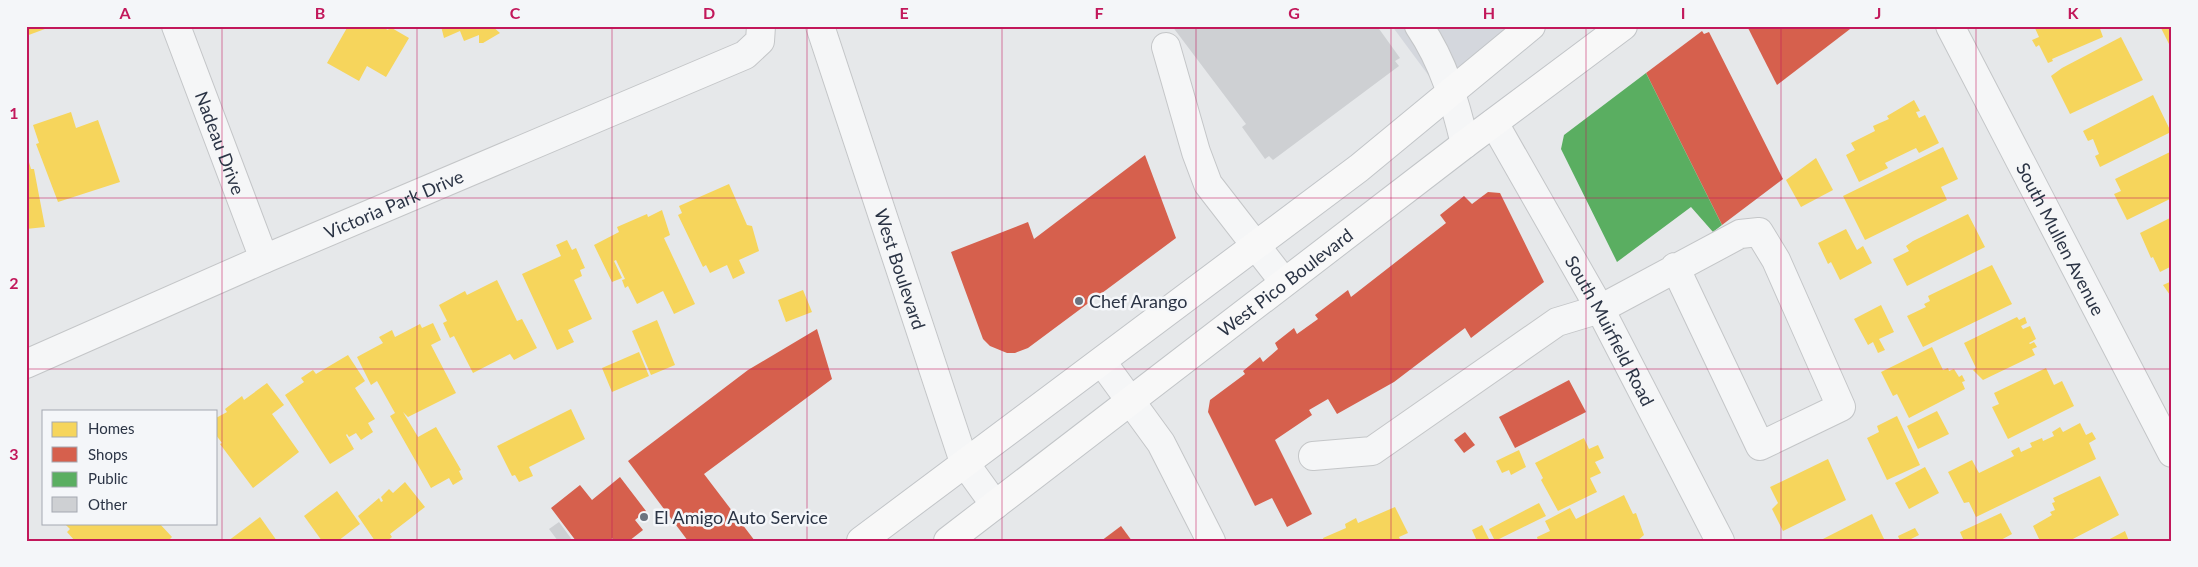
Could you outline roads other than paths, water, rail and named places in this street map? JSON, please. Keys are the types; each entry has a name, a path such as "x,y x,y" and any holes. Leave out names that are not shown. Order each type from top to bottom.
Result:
{"main road":[{"path":"861,541 964,462 1102,362 1360,168 1531,26"},
{"name":"West Pico Boulevard","path":"948,541 1465,144 1624,26"}],"street":[{"name":"Nadeau Drive","path":"176,26 264,259"},
{"name":"West Boulevard","path":"820,26 964,462 995,505"},
{"path":"1419,26 1428,40 1452,91 1465,144"},
{"name":"South Mullen Avenue","path":"1956,29 2172,452"},
{"name":"Victoria Park Drive","path":"26,364 264,259 745,55 761,33"},
{"path":"1166,47 1196,152 1208,184 1284,282"},
{"name":"South Muirfield Road","path":"1494,123 1600,309 1720,541"},
{"path":"1313,456 1372,451 1557,322 1600,309 1675,267 1740,234 1759,232 1776,260 1841,407 1760,446 1675,267"},
{"path":"1102,362 1161,443 1210,541"}],"place":[{"name":"Chef Arango","path":"1079,301"},
{"name":"El Amigo Auto Service","path":"644,517"}]}
